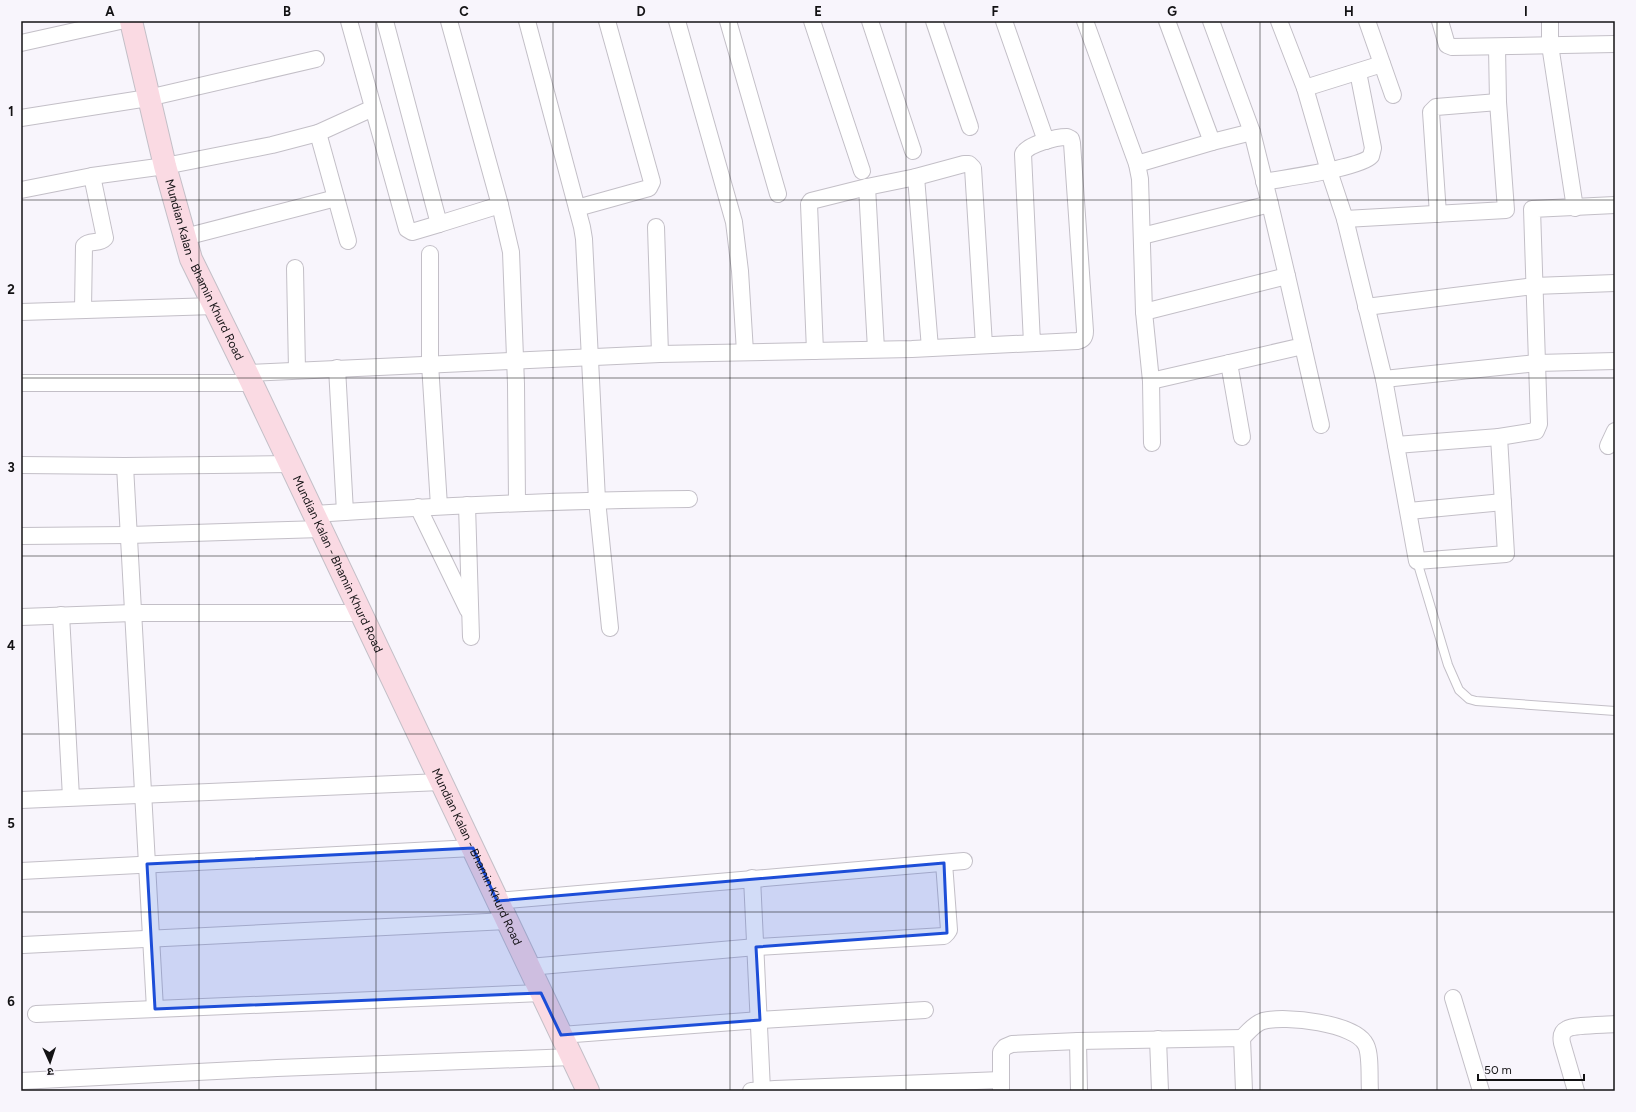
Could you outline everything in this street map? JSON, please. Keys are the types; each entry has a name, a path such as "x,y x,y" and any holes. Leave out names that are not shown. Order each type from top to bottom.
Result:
{"street":[{"path":"21,43 120,21"},
{"name":"Mundian Kalan - Bhamin Khurd Road","path":"130,21 164,166 191,259 250,378 588,1091"},
{"path":"349,21 407,229 412,232 500,205"},
{"path":"385,21 439,224"},
{"path":"449,21 500,205 511,252 515,359 517,503"},
{"path":"527,21 584,239 597,500 610,628"},
{"path":"577,208 648,188 652,183 607,21"},
{"path":"677,21 734,222 740,271 745,352"},
{"path":"728,21 778,194"},
{"path":"812,21 862,171"},
{"path":"870,21 913,151"},
{"path":"934,21 970,127"},
{"path":"1004,21 1046,141"},
{"path":"1084,21 1137,164 1140,179 1144,312 1151,381 1152,443"},
{"path":"1167,21 1212,142"},
{"path":"1211,21 1252,132 1321,425"},
{"path":"1279,21 1305,88 1329,171 1345,219 1384,379 1409,511 1415,559 1417,561 1506,554 1499,437"},
{"path":"1367,21 1393,95"},
{"path":"1440,21 1447,45 1450,47 1615,44"},
{"path":"1550,21 1550,45 1575,208"},
{"path":"1497,47 1498,102 1506,210"},
{"path":"21,118 148,98 316,59"},
{"path":"1305,88 1382,64"},
{"path":"1264,182 1329,171 1366,160 1372,156 1373,148 1358,72"},
{"path":"1438,214 1431,112 1436,107 1498,102"},
{"path":"21,190 92,176 164,166 272,145 318,133 373,108"},
{"path":"1137,164 1252,132"},
{"path":"318,133 348,241"},
{"path":"21,383 250,378 297,370 515,359 930,348 1077,341 1082,340 1085,335 1072,143 1070,139 1065,137 1046,141 1028,148 1023,154 1032,343"},
{"path":"815,351 810,202 813,199 916,177 964,164 969,164 973,168 984,345"},
{"path":"83,309 84,246 88,242 101,242 105,238 92,176"},
{"path":"916,177 930,348"},
{"path":"867,187 876,349"},
{"path":"185,237 336,198"},
{"path":"1142,236 1270,204"},
{"path":"1345,219 1615,205"},
{"path":"1396,445 1499,437 1538,430 1532,209"},
{"path":"656,227 660,354"},
{"path":"430,254 430,364 439,506"},
{"path":"295,268 297,370"},
{"path":"1144,312 1287,276"},
{"path":"1366,307 1534,286 1615,283"},
{"path":"21,312 215,306"},
{"path":"1151,381 1303,346"},
{"path":"1384,379 1537,363 1615,361"},
{"path":"1229,363 1242,437"},
{"path":"337,368 345,512"},
{"path":"1608,446 1615,431"},
{"path":"21,465 125,466 291,464"},
{"path":"125,466 154,1009"},
{"path":"21,536 129,535 318,522 345,512 418,507 597,500 689,499"},
{"path":"1409,511 1503,502"},
{"path":"467,505 472,637"},
{"path":"418,507 471,617"},
{"path":"21,617 133,613 361,613"},
{"path":"61,615 71,797"},
{"path":"21,800 441,782"},
{"path":"21,871 473,848"},
{"path":"497,901 752,878 964,862"},
{"path":"529,967 756,947 944,936 948,934 949,930 944,863"},
{"path":"752,878 760,1020 757,1090 1001,1086 1001,1052 1005,1047 1012,1044 1078,1041 1242,1038"},
{"path":"24,945 507,922"},
{"path":"36,1014 541,993"},
{"path":"1453,998 1481,1091"},
{"path":"561,1035 760,1020 925,1010"},
{"path":"1244,1091 1242,1038 1255,1024 1269,1020 1304,1020 1343,1029 1358,1036 1367,1046 1370,1091"},
{"path":"1576,1091 1562,1043 1561,1038 1563,1032 1570,1027 1615,1024"},
{"path":"1158,1039 1160,1091"},
{"path":"1078,1041 1079,1091"},
{"path":"21,1080 277,1068 572,1057"}],"lane":[{"path":"1417,561 1448,665 1459,690 1469,699 1476,701 1615,711"}],"highlighted area":[{"path":"473,848 497,901 944,863 947,933 756,947 760,1020 561,1035 541,993 155,1009 147,864"}]}
